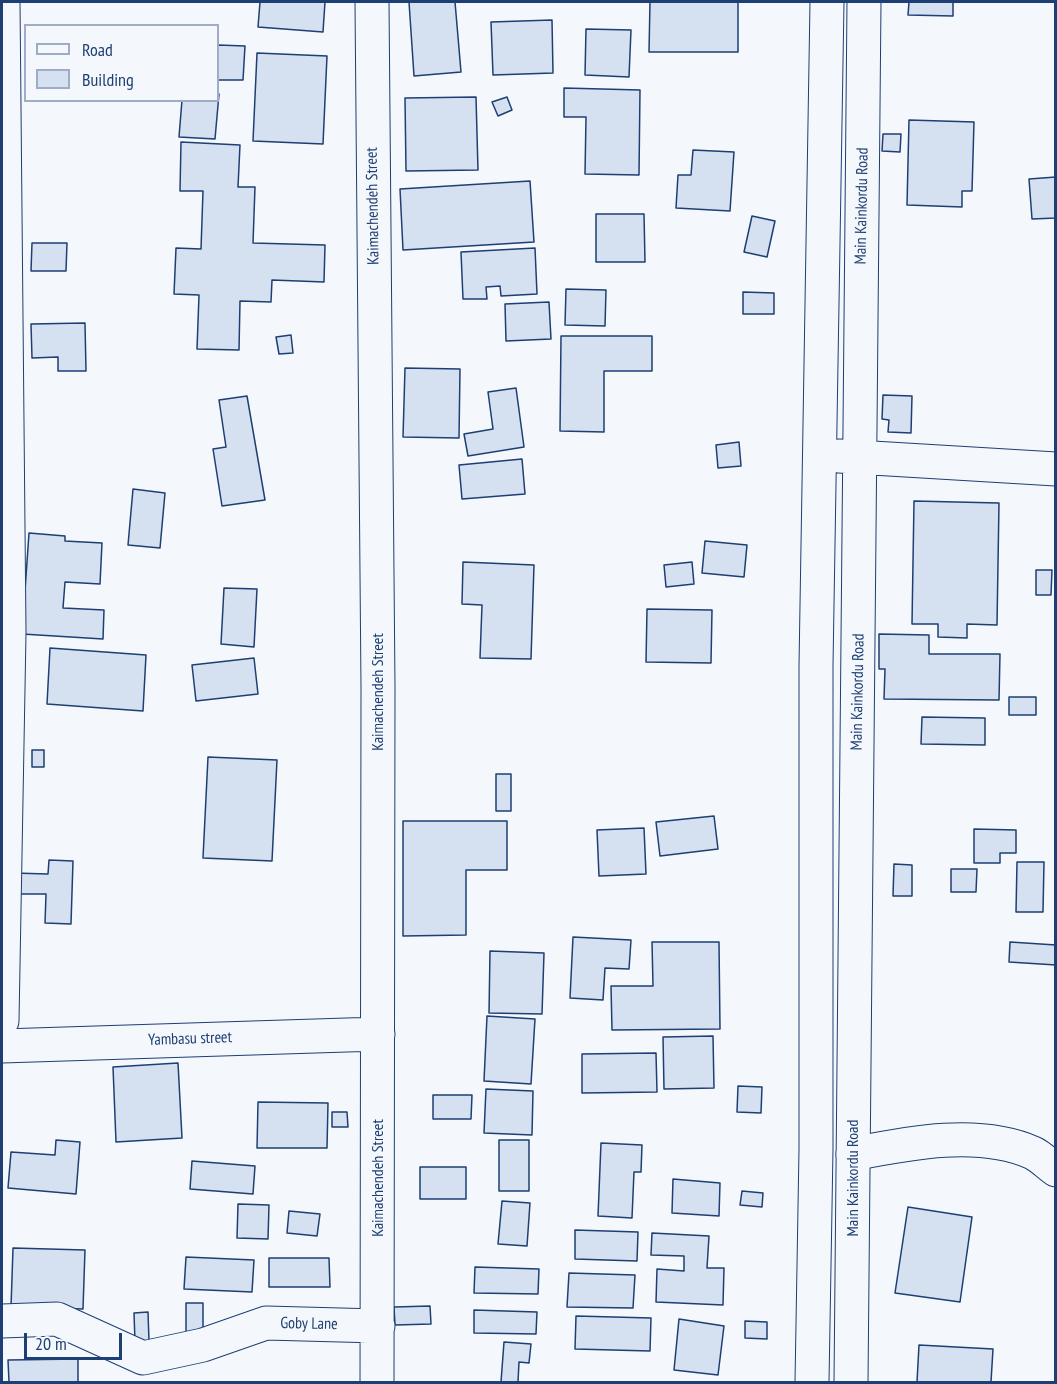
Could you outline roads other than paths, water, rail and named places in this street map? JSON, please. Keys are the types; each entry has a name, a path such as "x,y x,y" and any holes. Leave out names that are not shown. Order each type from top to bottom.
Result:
{"street":[{"path":"2,1022 5,633 3,2"},
{"name":"Kaimachendeh Street","path":"372,2 378,688 377,1383"},
{"path":"812,1383 816,1149 815,781 827,2"},
{"name":"Main Kainkordu Road","path":"851,1383 864,2"},
{"path":"820,455 1056,469"},
{"path":"815,781 857,779"},
{"path":"814,927 856,926"},
{"name":"Yambasu street","path":"2,1046 378,1034"},
{"path":"853,1154 905,1145 997,1142 1035,1154 1056,1170"},
{"name":"Goby Lane","path":"2,1321 57,1319 143,1358 203,1345 267,1323 378,1326"}]}
